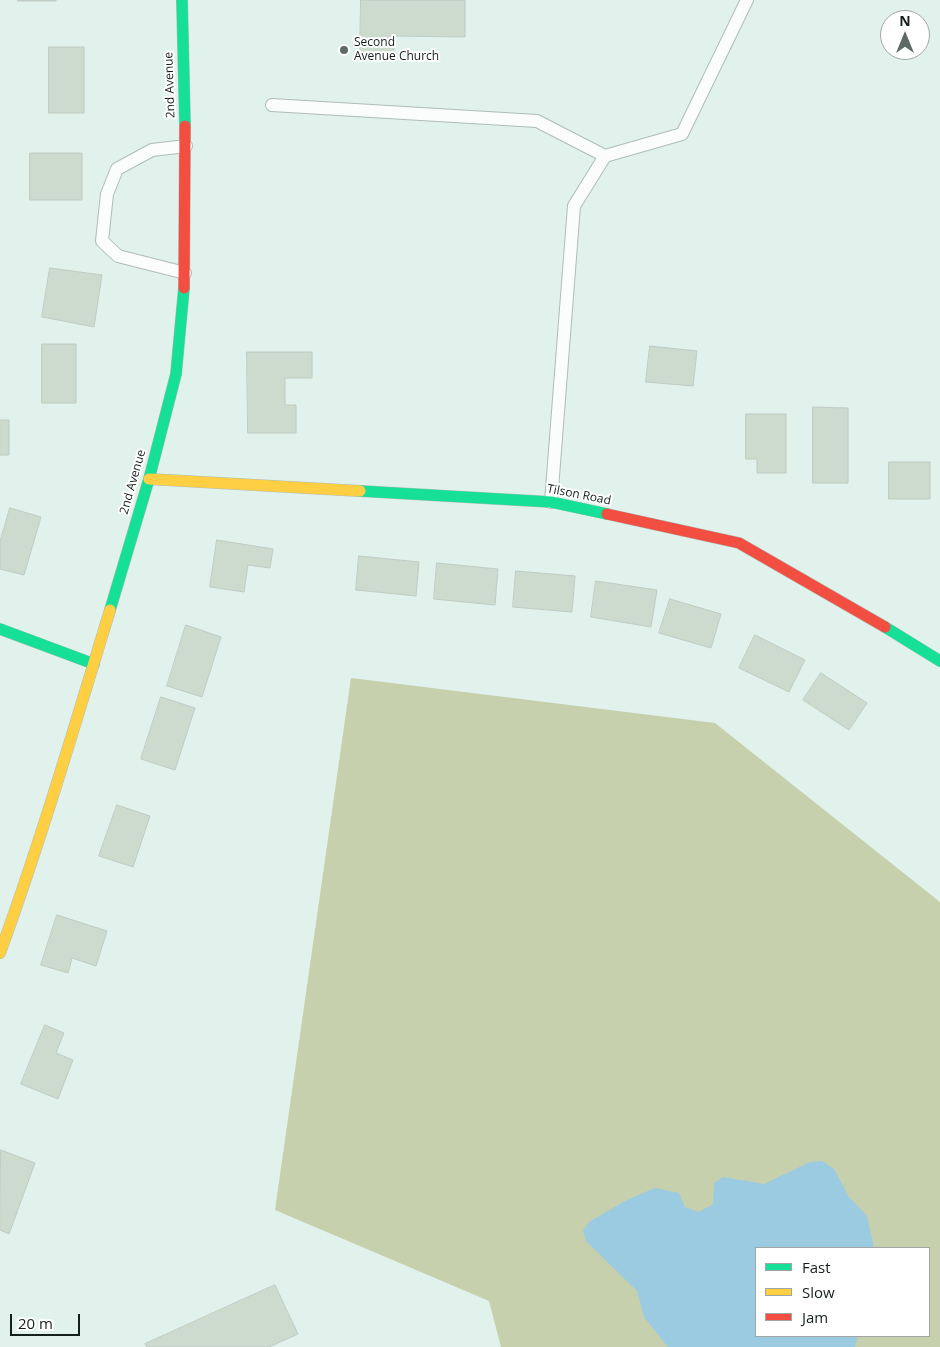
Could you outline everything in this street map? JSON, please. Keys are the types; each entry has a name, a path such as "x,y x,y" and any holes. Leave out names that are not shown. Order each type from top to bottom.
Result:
{"street":[{"name":"2nd Avenue","path":"0,953 60,780 149,479 176,374 185,273 186,146 182,0"},
{"name":"Tilson Road","path":"149,479 551,502 739,543 926,651 940,661"},
{"path":"0,629 94,664"}],"lane":[{"path":"551,502 574,206 605,156 682,134 747,0"},
{"path":"272,105 537,121 605,156"},
{"path":"185,273 118,256 102,241 107,194 117,168 152,150 186,146"}],"green space":[{"path":"351,678 715,723 940,902 940,1347 501,1347 489,1301 275,1210"}],"water":[{"path":"822,1161 834,1169 849,1197 867,1216 874,1247 755,1247 755,1337 858,1337 855,1347 668,1347 644,1317 637,1291 586,1241 583,1231 589,1222 625,1201 655,1188 679,1193 685,1207 699,1212 713,1204 714,1183 723,1177 764,1184 810,1162"}],"building":[{"path":"56,0 56,1 18,1"},
{"path":"361,0 465,0 465,37 394,36 394,54 360,54"},
{"path":"49,47 84,47 84,113 49,113"},
{"path":"30,153 82,153 82,200 30,200"},
{"path":"50,268 102,275 94,327 42,317"},
{"path":"42,344 76,344 76,403 42,403"},
{"path":"650,346 697,351 693,386 646,382"},
{"path":"247,352 312,352 312,378 285,378 285,405 296,405 296,433 248,433"},
{"path":"813,407 848,408 848,483 813,483"},
{"path":"746,414 786,414 786,473 757,473 757,459 746,459"},
{"path":"0,420 9,420 9,455 0,455"},
{"path":"889,462 930,462 930,499 889,499"},
{"path":"10,508 41,517 24,575 0,569 0,542"},
{"path":"217,540 273,549 270,568 248,565 244,592 210,587"},
{"path":"359,556 419,562 416,596 356,590"},
{"path":"437,563 498,569 495,605 434,599"},
{"path":"516,571 575,576 572,612 513,607"},
{"path":"596,581 657,590 651,627 591,617"},
{"path":"670,599 721,614 711,648 659,633"},
{"path":"186,625 221,637 202,697 167,686"},
{"path":"755,635 805,660 789,692 739,668"},
{"path":"821,673 867,703 849,730 803,700"},
{"path":"161,697 195,708 175,770 141,759"},
{"path":"117,805 150,816 133,867 99,856"},
{"path":"57,915 107,931 96,966 72,958 68,973 41,965"},
{"path":"45,1025 64,1033 56,1053 73,1060 58,1099 21,1084"},
{"path":"1,1150 35,1163 9,1234 0,1230"},
{"path":"275,1285 298,1334 269,1347 147,1347 145,1344"}],"traffic: fast":[{"path":"182,0 185,126"},
{"path":"110,610 149,479 176,374 184,288"},
{"path":"360,491 551,502 607,514"},
{"path":"885,627 940,661"},
{"path":"0,629 94,664"}],"traffic: slow":[{"path":"149,479 360,491"},
{"path":"0,953 44,825 110,610"}],"traffic: jam":[{"path":"184,288 185,126"},
{"path":"607,514 739,543 885,627"}],"place":[{"name":"Second Avenue Church","path":"344,50"}]}
